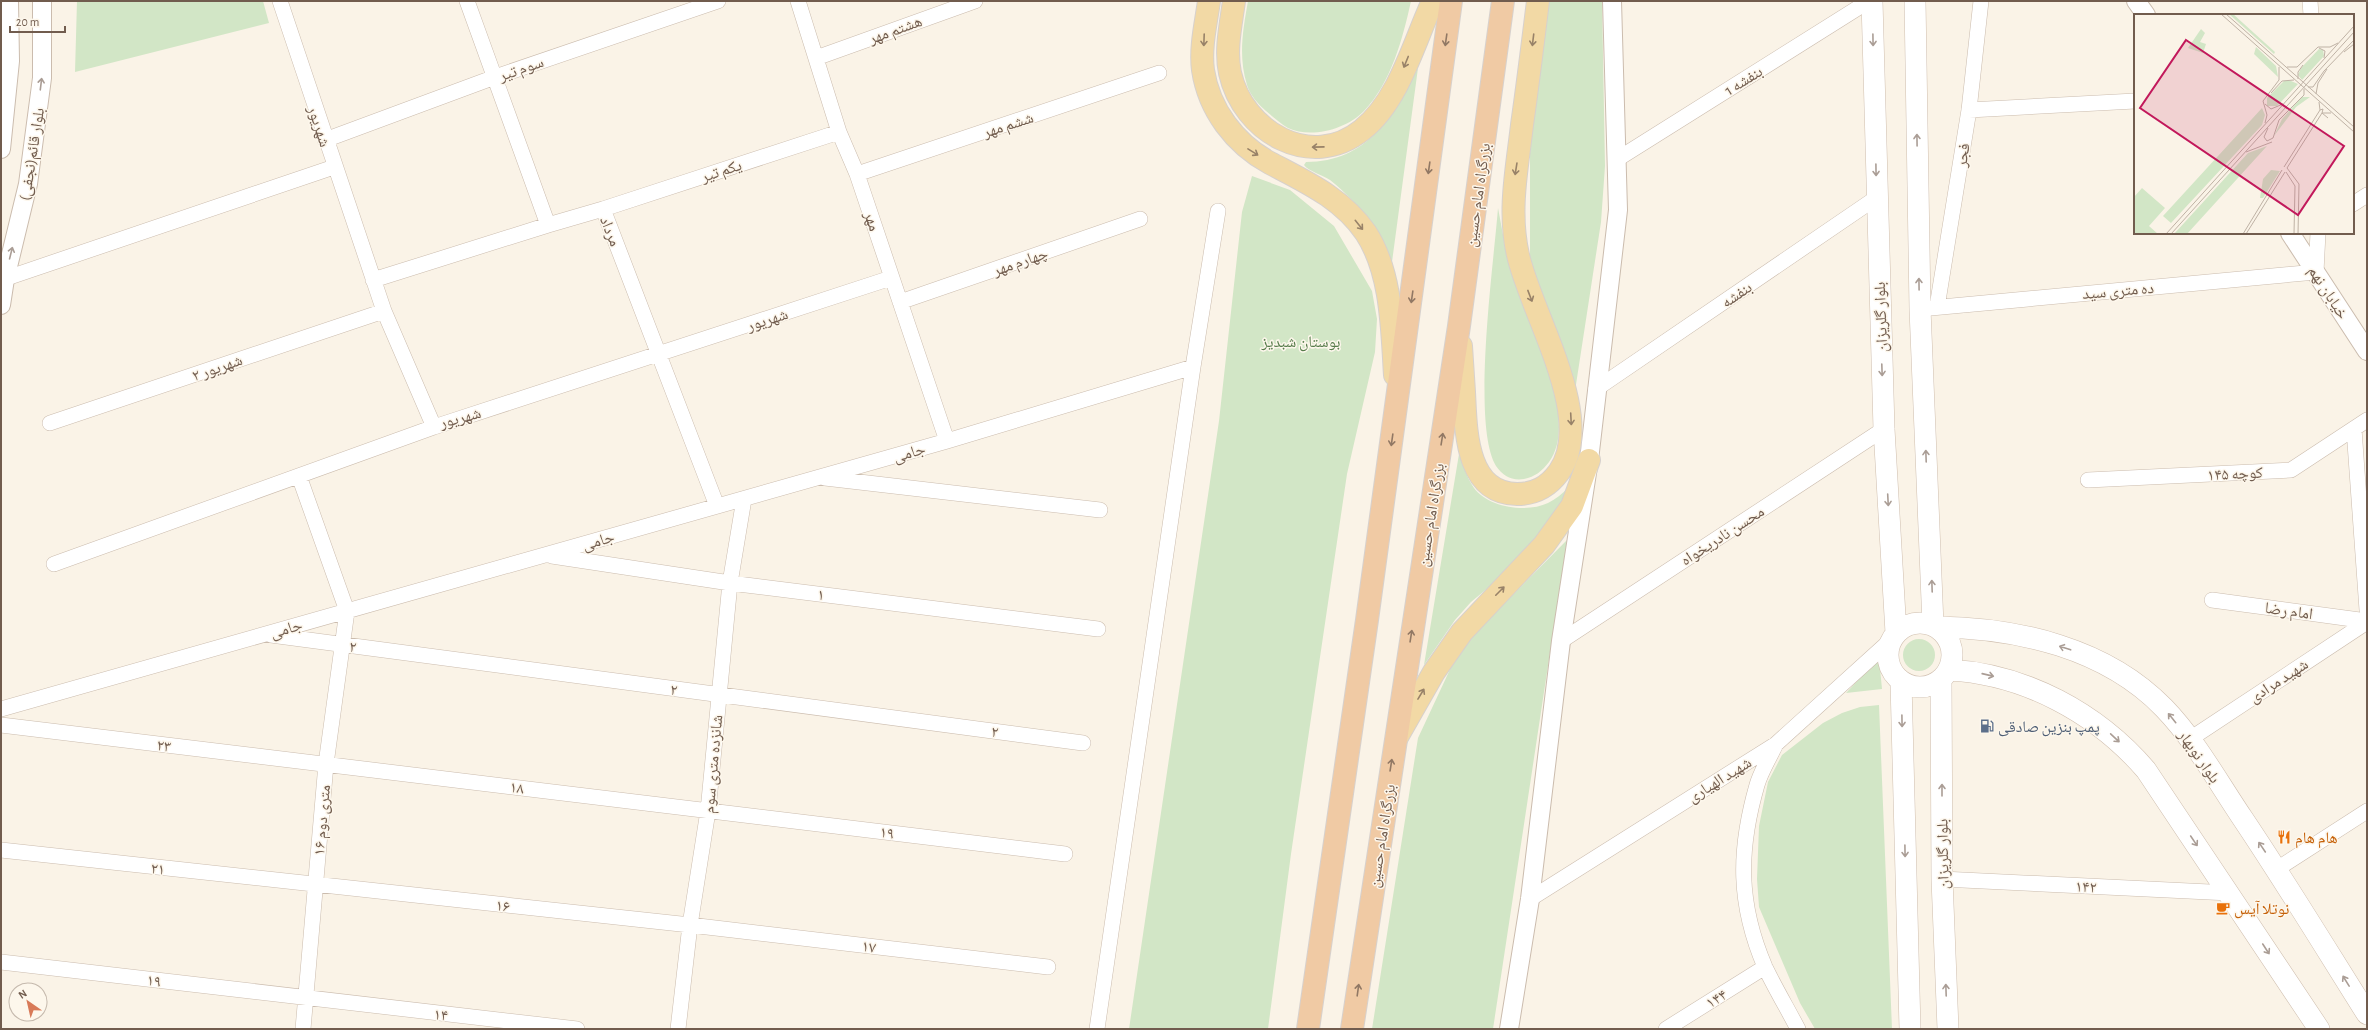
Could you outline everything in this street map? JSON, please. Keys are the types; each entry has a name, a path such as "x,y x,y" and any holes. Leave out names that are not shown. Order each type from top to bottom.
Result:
{"highway":[{"path":"1308,1029 1397,407 1452,1"},
{"name":"بزرگراه امام حسین","path":"1352,1029 1459,326 1503,1"}],"main road":[{"path":"1209,1 1204,33 1203,70 1210,100 1224,124 1244,146 1329,195 1353,217 1366,234 1379,262 1389,303 1397,407"},
{"path":"1234,1 1228,61 1236,92 1250,115 1263,128 1292,144 1306,147 1325,147 1347,140 1362,130 1376,116 1395,87 1434,1"},
{"path":"1459,326 1465,432 1471,457 1483,478 1492,487 1512,494 1531,494 1545,487 1559,473 1566,459 1571,429 1570,412 1561,376 1528,291 1518,255 1512,205 1538,1"},
{"name":"بلوار گلریزان","path":"1872,1 1876,198 1884,429 1894,636"},
{"path":"1915,1 1928,308 1935,626"},
{"path":"1395,740 1434,672 1462,632 1544,546 1572,506 1589,460"},
{"path":"1910,1029 1901,682 1890,666 1888,657 1894,636 1913,623 1923,622 1935,626 1950,642 1952,651 1945,675"},
{"name":"بلوار نوبهار","path":"1935,626 1991,630 2059,646 2099,662 2117,672 2165,708 2190,739 2277,869 2367,1014"},
{"path":"1901,682 1921,687 1934,684 1945,675 1978,672 2025,685 2078,712 2112,735 2146,770 2230,893 2319,1029"},
{"name":"بلوار گلریزان","path":"1945,675 1942,878 1948,1029"}],"street":[{"name":"بلوار قائم(نجفی)","path":"1,149 10,1"},
{"name":"بلوار قائم(نجفی)","path":"1,305 3,279 28,184 42,78 42,1"},
{"name":"شهریور","path":"280,1 325,140 384,311 434,427 892,278"},
{"path":"467,1 548,225"},
{"name":"سوم تیر","path":"325,140 495,77 718,1"},
{"name":"مهر","path":"798,1 840,132 857,174 947,441"},
{"name":"هشتم مهر","path":"816,58 975,1"},
{"path":"1509,1029 1530,899 1561,641 1589,460 1596,389 1618,210 1612,1"},
{"name":"بنفشه 1","path":"1616,160 1869,1"},
{"name":"فجر","path":"1928,308 1969,110 1981,1"},
{"path":"2136,1 2145,14"},
{"path":"2310,1 2311,14"},
{"name":"ششم مهر","path":"857,174 1159,73"},
{"path":"1969,110 2134,101"},
{"name":"یکم تیر","path":"604,209 840,132"},
{"path":"3,279 334,166"},
{"path":"2354,203 2367,195"},
{"name":"بنفشه","path":"1596,389 1876,198"},
{"name":"مرداد","path":"373,280 604,209 717,506"},
{"path":"1097,1029 1193,367 1218,211"},
{"name":"چهارم مهر","path":"900,302 1140,219"},
{"name":"خیابان نهم","path":"2291,234 2367,351"},
{"path":"2316,272 2318,234"},
{"name":"ده متری سید","path":"1928,308 2316,272"},
{"name":"شهریور ۲","path":"50,423 384,311"},
{"name":"جامی","path":"1,709 947,441 1193,367"},
{"name":"کوچه ۱۴۵","path":"2088,480 2291,470 2367,420"},
{"path":"54,564 434,427"},
{"name":"محسن نادریخواه","path":"1561,641 1884,429"},
{"path":"2354,429 2367,610"},
{"path":"299,476 347,611"},
{"path":"818,478 1100,510"},
{"name":"شانزده متری سوم","path":"678,1029 690,925 708,811 730,583 744,499"},
{"name":"۱","path":"545,555 730,583 1098,629"},
{"name":"امام رضا","path":"2212,600 2367,621"},
{"name":"۱۶ متری دوم","path":"303,1029 326,764 344,645 347,611"},
{"name":"شهید مرادی","path":"2190,739 2367,621"},
{"name":"۲","path":"265,634 1083,743"},
{"name":"شهید الهیاری","path":"1530,899 1776,744 1894,636"},
{"name":"۲۳","path":"1,726 326,764"},
{"path":"1776,744 1757,785 1742,860 1745,903 1751,928 1766,967 1798,1029"},
{"name":"۱۸","path":"326,764 708,811"},
{"name":"۱۹","path":"708,811 1065,854"},
{"path":"2277,869 2367,811"},
{"name":"۲۱","path":"1,850 316,885"},
{"name":"۱۴۲","path":"1942,878 2230,893"},
{"name":"۱۶","path":"316,885 690,925"},
{"name":"۱۷","path":"690,925 1048,968"},
{"name":"۱۹","path":"1,962 306,998"},
{"name":"۱۴۴","path":"1666,1029 1766,967"},
{"name":"۱۴","path":"306,998 577,1029"}],"green space":[{"path":"77,1 263,1 269,23 75,72"},
{"path":"1248,1 1411,1 1395,59 1389,74 1373,100 1364,111 1348,123 1328,130 1307,133 1288,128 1279,122 1260,105 1248,89 1244,74 1242,43"},
{"path":"1548,1 1602,1 1605,166 1601,222 1575,391 1530,259 1530,153"},
{"path":"1418,68 1392,262 1388,260 1377,236 1365,216 1350,198 1330,180 1304,165 1306,162 1327,160 1346,154 1362,145 1376,133 1388,119 1409,86"},
{"name":"بوستان شبدیز","path":"1252,176 1290,190 1334,226 1372,291 1377,319 1375,352 1347,474 1291,854 1268,1029 1129,1029 1219,421 1242,212"},
{"path":"1498,208 1512,275 1541,349 1549,374 1556,399 1559,423 1557,444 1549,462 1535,475 1520,479 1508,477 1496,466 1489,445 1485,416 1486,342"},
{"path":"1459,454 1467,476 1474,488 1481,495 1498,504 1519,508 1539,506 1554,500 1568,488 1564,509 1495,582 1471,602 1455,620 1424,665"},
{"path":"1567,540 1493,1029 1372,1029 1418,738 1460,648"},
{"path":"1916,639 1922,639 1932,646 1935,655 1934,661 1928,668 1922,671 1916,671 1906,664 1903,658 1903,652 1910,642"},
{"path":"1879,658 1882,689 1846,693"},
{"path":"1879,705 1892,1029 1815,1029 1800,1003 1759,907 1757,879 1759,826 1768,782 1782,755 1823,723 1842,713 1860,707"}],"place":[{"name":"پمپ بنزین صادقی","path":"1987,726"},
{"name":"هام هام","path":"2284,837"},
{"name":"نوتلا آیس","path":"2223,908"}]}
